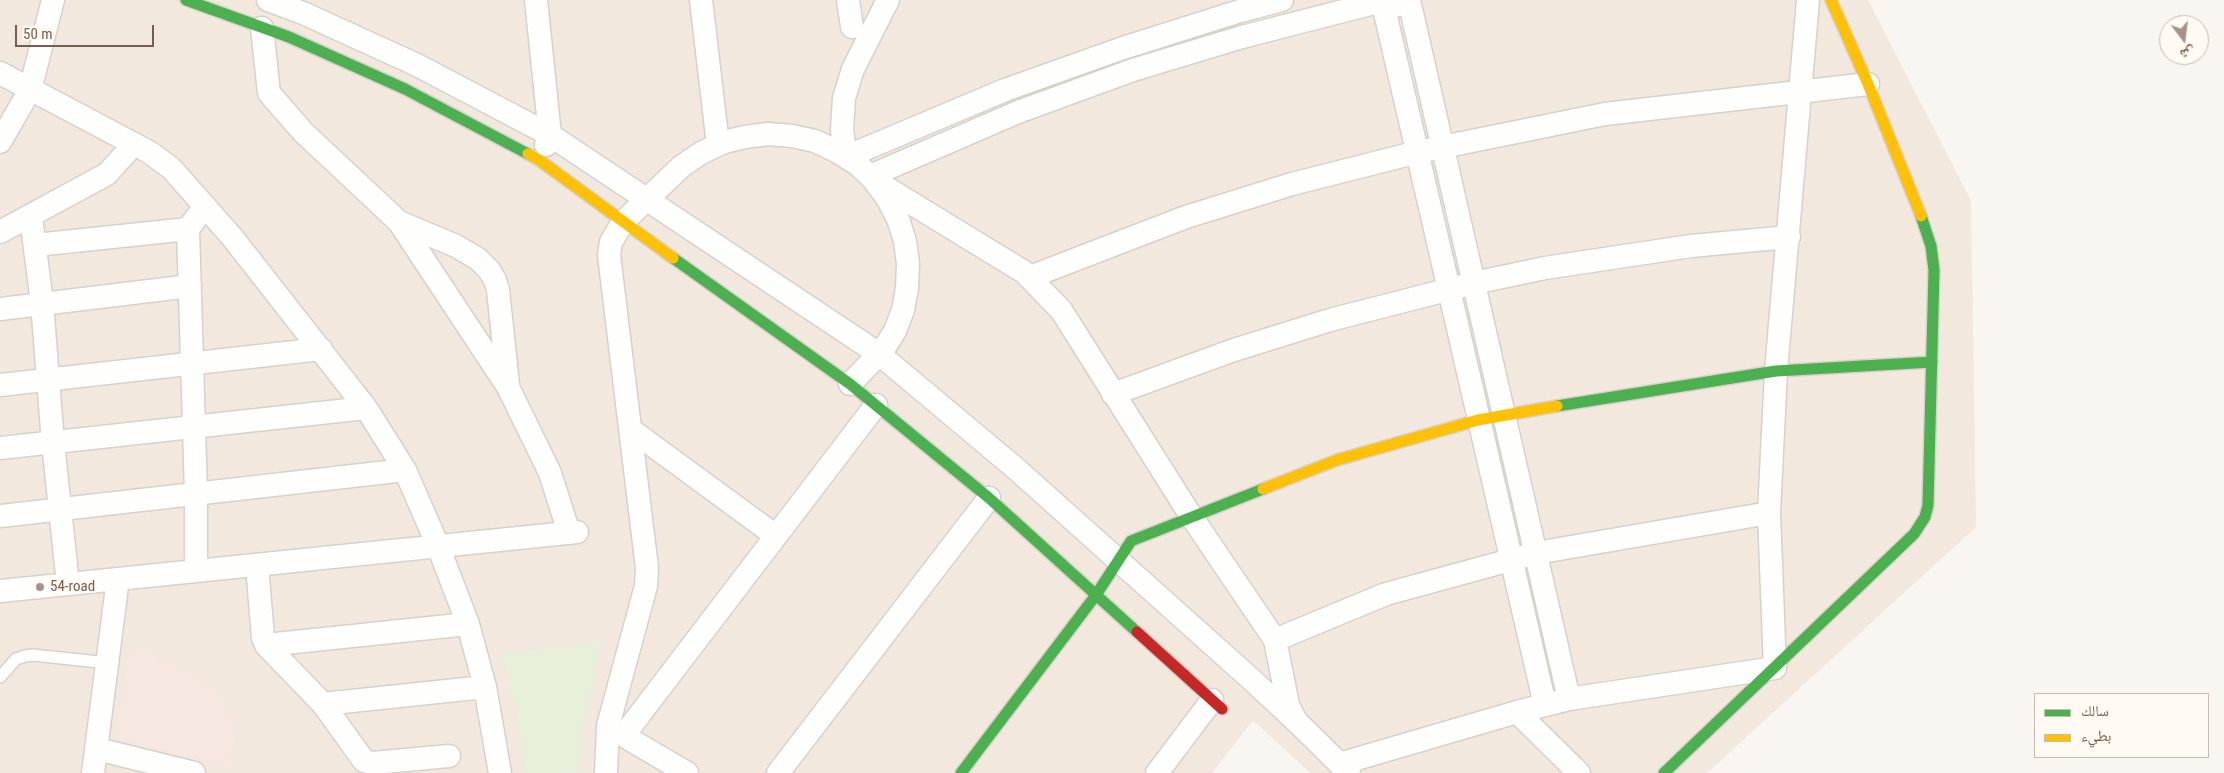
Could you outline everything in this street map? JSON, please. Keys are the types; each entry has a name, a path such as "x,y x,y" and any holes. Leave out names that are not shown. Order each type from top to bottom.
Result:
{"street":[{"path":"0,142 30,90 53,0"},
{"path":"186,0 289,37 404,89 539,160 850,384 989,498 1217,705 1157,773"},
{"path":"268,0 303,13 417,65 550,135 879,354 1014,467 1296,721 1344,768 1517,712 1569,699 1776,668"},
{"path":"536,0 550,135 539,160"},
{"path":"701,0 718,145"},
{"path":"848,0 852,27"},
{"path":"846,157 842,130 844,98 853,70 888,0"},
{"path":"846,157 1005,90 1123,48 1282,0"},
{"path":"871,178 1018,112 1133,70 1242,37 1379,2 1396,6 1409,0 1569,699"},
{"path":"1776,668 1769,513 1776,371 1808,0"},
{"path":"1664,773 1776,668 1920,527 1928,505 1934,279 1931,246 1926,229 1868,84 1831,0"},
{"path":"1379,2 1418,152 1510,560 1545,705"},
{"path":"0,591 573,533 550,473 508,387 399,222 303,132 269,92 262,28"},
{"path":"0,72 30,90 149,152 171,168 206,206 366,408 406,470 468,624 485,687 500,773"},
{"path":"1030,277 1186,218 1292,184 1418,152 1605,114 1868,84"},
{"path":"606,773 646,586 647,568 609,255 611,242 623,222 682,166 701,153 718,145 745,137 768,134 792,136 815,141 846,157 871,178 1030,277 1062,310 1191,516 1275,640 1288,705 1296,721"},
{"path":"0,232 31,217 107,174 133,145"},
{"path":"850,384 879,354 894,331 903,310 907,288 908,264 905,241 898,219 887,198 871,178"},
{"path":"196,571 196,494 188,229 206,206"},
{"path":"31,217 42,303 47,380 68,584"},
{"path":"399,222 456,246 478,259 489,270 498,290 508,387"},
{"path":"36,245 188,229"},
{"path":"1113,394 1234,350 1330,320 1474,283 1545,268 1691,246 1789,237"},
{"path":"0,310 42,303 190,286"},
{"path":"0,385 321,349"},
{"path":"961,773 1096,595 1131,541 1337,460 1478,420 1505,414 1776,371 1932,362"},
{"path":"616,731 776,536 876,405"},
{"path":"0,448 366,408"},
{"path":"630,429 776,536"},
{"path":"0,516 406,470"},
{"path":"778,773 989,498"},
{"path":"1275,640 1386,594 1536,553 1769,513"},
{"path":"257,565 263,638 266,645 323,704 364,760 373,763 449,756"},
{"path":"93,773 118,579"},
{"path":"266,645 468,624"},
{"path":"323,704 485,687"},
{"path":"1517,712 1579,773"},
{"path":"616,731 686,773"},
{"path":"97,749 194,773"}],"lane":[{"path":"0,677 16,660 25,656 108,663"}],"shaded area":[{"path":"0,0 1868,0 1971,201 1976,527 1707,773 1310,773 1253,720 1212,773 0,773"},
{"path":"130,646 197,676 239,729 225,765 115,738"}],"green space":[{"path":"600,643 582,731 577,773 526,773 514,700 503,654"}],"traffic: fast":[{"path":"186,0 289,37 405,89 528,154"},
{"path":"1664,773 1914,534 1925,517 1928,505 1934,270 1931,246 1921,216"},
{"path":"673,258 850,384 989,498 1137,632"},
{"path":"1557,406 1776,371 1932,362"},
{"path":"961,773 1096,595 1131,541 1263,489"}],"traffic: slow":[{"path":"1831,0 1868,84 1921,216"},
{"path":"528,154 539,160 673,258"},
{"path":"1263,489 1337,460 1478,420 1557,406"}],"traffic: jam":[{"path":"1137,632 1222,709"}],"place":[{"name":"54-road","path":"40,587"}]}
